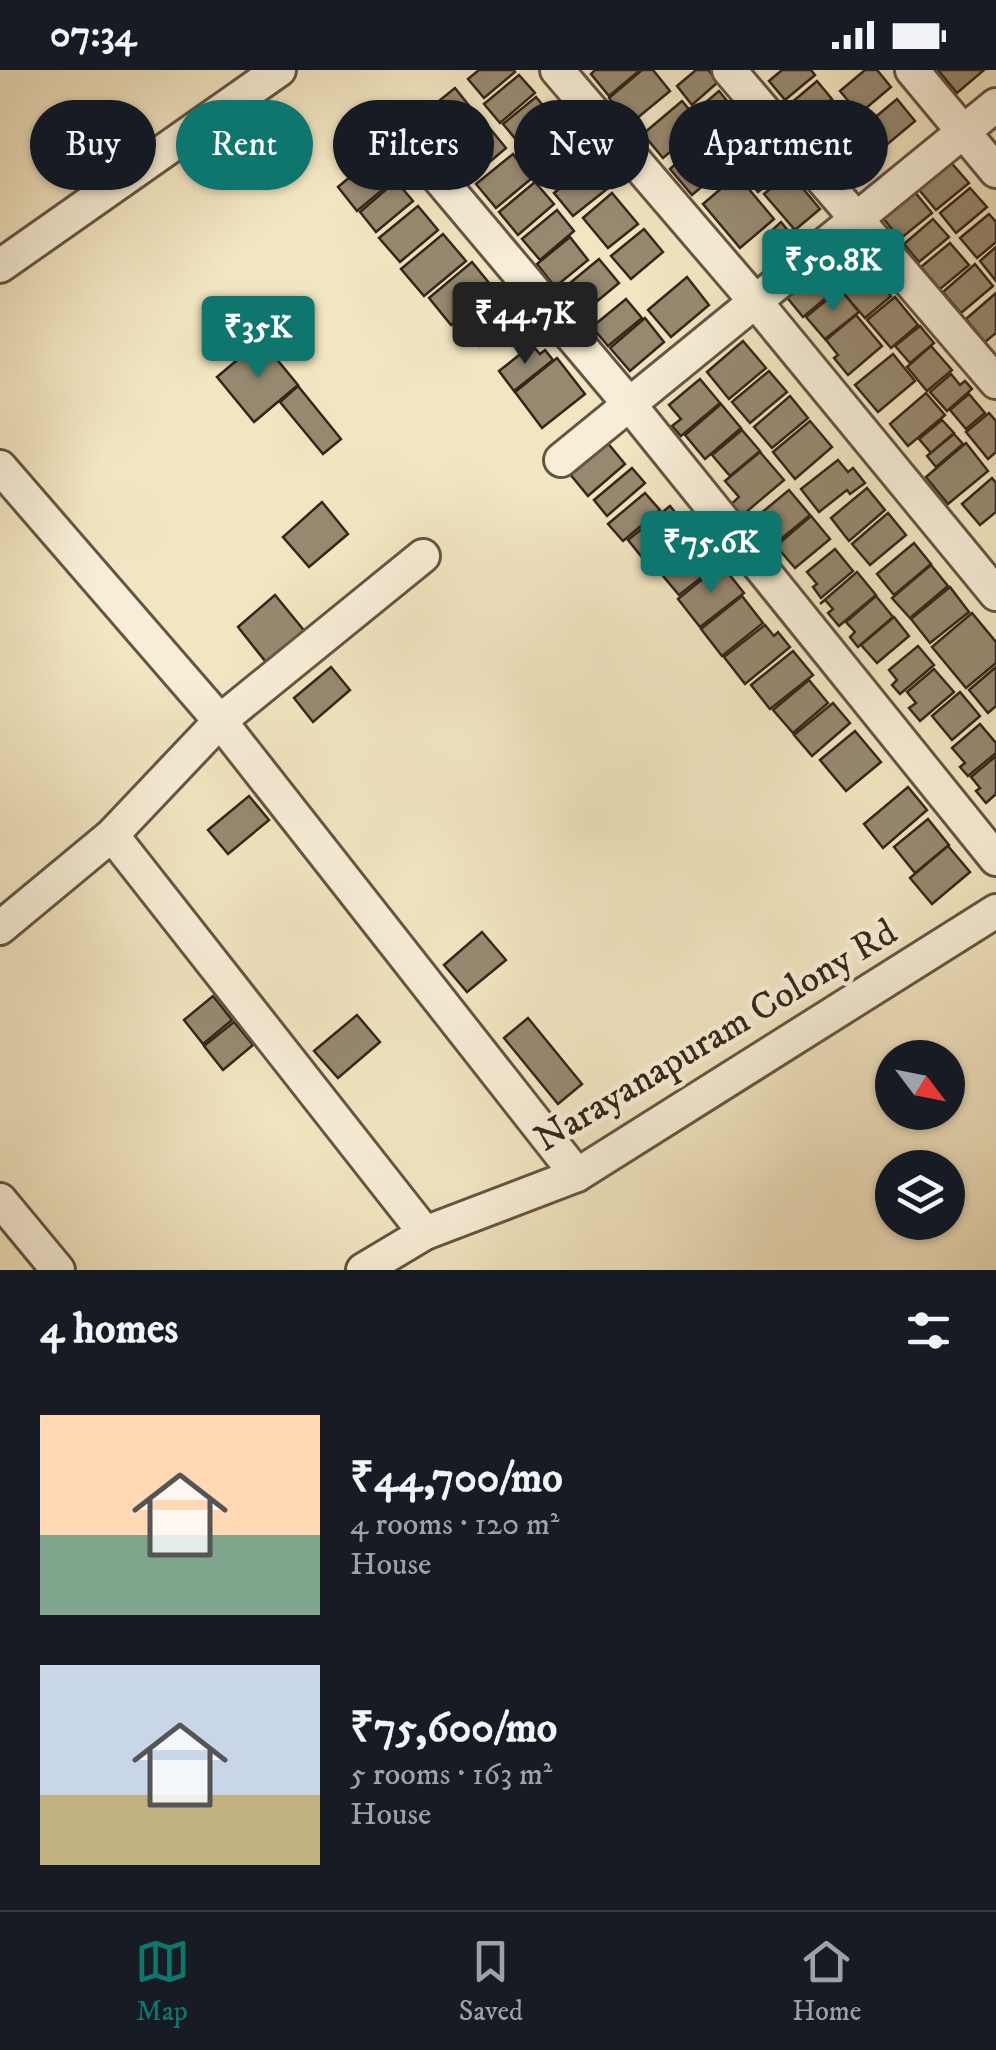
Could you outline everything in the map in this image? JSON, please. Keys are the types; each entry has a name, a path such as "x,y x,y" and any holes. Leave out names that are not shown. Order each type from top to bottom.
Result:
{"street":[{"path":"0,266 279,70"},
{"path":"557,70 755,301 996,594"},
{"path":"729,70 996,382"},
{"path":"912,70 996,171"},
{"path":"561,460 996,105"},
{"path":"449,190 629,404 996,859"},
{"path":"0,467 220,721 577,1174"},
{"path":"0,928 112,835 220,721 423,556"},
{"path":"112,835 424,1233"},
{"name":"Narayanapuram Colony Rd","path":"363,1270 424,1233 577,1174 996,911"},
{"path":"0,1200 58,1270"}],"building":[{"path":"479,70 515,72 484,98 468,79"},
{"path":"595,70 640,70 609,96 591,74"},
{"path":"642,70 653,70 670,91 649,108 649,100 609,98"},
{"path":"696,70 708,70 718,82 698,100 688,100 677,86"},
{"path":"782,70 811,70 815,75 785,100 769,81"},
{"path":"865,70 877,70 891,87 876,100 847,100 840,91"},
{"path":"938,70 984,70 957,93"},
{"path":"519,75 535,93 527,100 514,100 514,111 500,123 494,116 494,100 489,100"},
{"path":"817,81 832,99 831,100 795,100"},
{"path":"455,88 465,100 440,100"},
{"path":"719,91 726,100 708,100"},
{"path":"897,99 915,121 888,144 888,107"},
{"path":"669,112 669,153 663,158 649,141 649,129"},
{"path":"514,115 514,137 503,124"},
{"path":"494,133 506,148 494,158"},
{"path":"514,155 514,190 518,190 496,208 481,190 494,190 494,169"},
{"path":"947,158 969,183 936,210 915,185"},
{"path":"970,188 987,207 956,233 940,213"},
{"path":"340,190 382,190 357,211"},
{"path":"386,190 404,190 413,201 376,232 360,212"},
{"path":"525,190 542,190 554,204 518,235 499,212"},
{"path":"558,190 606,190 573,216 554,193"},
{"path":"719,190 750,190 774,219 740,248 703,204"},
{"path":"769,190 804,190 820,209 795,230 764,194"},
{"path":"914,191 932,213 900,239 883,218"},
{"path":"612,193 638,224 608,248 583,218"},
{"path":"418,206 438,230 400,262 379,238"},
{"path":"557,210 574,231 540,260 522,239"},
{"path":"989,214 996,222 996,242 977,258 960,238"},
{"path":"933,219 949,237 919,262 904,244"},
{"path":"781,222 794,238 782,248 769,233"},
{"path":"644,229 663,252 631,279 611,256"},
{"path":"443,234 466,261 424,296 401,269"},
{"path":"570,237 588,260 555,287 537,264"},
{"path":"950,243 969,265 940,289 921,267"},
{"path":"996,247 996,281 980,261"},
{"path":"854,254 867,270 843,291 829,275"},
{"path":"599,259 619,283 584,312 564,288"},
{"path":"472,262 494,289 451,325 429,298"},
{"path":"975,264 993,286 961,313 943,292"},
{"path":"819,265 838,288 803,317 785,295"},
{"path":"870,272 891,296 865,318 844,294"},
{"path":"687,277 709,305 671,337 648,310"},
{"path":"840,289 859,312 825,339 806,317"},
{"path":"996,293 996,333 985,342 966,319"},
{"path":"494,297 512,318 479,346 461,325"},
{"path":"895,297 918,325 891,348 867,320"},
{"path":"626,299 642,318 608,346 592,327"},
{"path":"856,315 882,346 848,375 826,340"},
{"path":"645,318 664,342 630,371 610,348"},
{"path":"920,326 934,343 910,363 895,346"},
{"path":"261,340 298,385 254,422 217,377"},
{"path":"743,341 766,368 729,399 707,372"},
{"path":"532,345 540,354 545,350 553,360 514,391 499,371"},
{"path":"931,346 952,370 927,391 907,367"},
{"path":"893,354 915,381 878,412 855,385"},
{"path":"557,358 585,394 542,428 515,392"},
{"path":"769,371 787,392 750,423 732,402"},
{"path":"951,374 960,385 965,381 972,389 947,411 930,392"},
{"path":"700,379 720,403 681,436 672,426 681,419 669,405"},
{"path":"298,386 341,439 323,454 280,402"},
{"path":"926,393 945,415 908,446 890,424"},
{"path":"969,394 985,413 966,429 950,410"},
{"path":"790,396 808,418 772,448 754,427"},
{"path":"721,404 741,428 705,459 685,435"},
{"path":"989,413 996,421 996,452 988,459 966,432"},
{"path":"942,420 954,433 931,453 919,439"},
{"path":"810,421 832,447 795,479 773,452"},
{"path":"742,430 760,451 730,476 712,455"},
{"path":"954,434 963,444 936,467 927,456"},
{"path":"606,441 625,464 588,496 569,473"},
{"path":"966,443 988,471 948,504 926,477"},
{"path":"760,452 784,480 738,519 728,507 739,497 725,481"},
{"path":"838,460 848,472 853,468 865,483 850,494 847,490 819,512 801,489"},
{"path":"632,468 645,483 607,516 594,500"},
{"path":"992,478 996,483 996,512 980,525 962,504"},
{"path":"867,488 885,510 849,541 831,518"},
{"path":"789,490 810,515 769,549 748,524"},
{"path":"645,493 660,510 623,541 608,524"},
{"path":"322,502 348,534 309,567 283,537"},
{"path":"670,506 695,537 653,571 628,540"},
{"path":"888,513 906,535 870,565 852,544"},
{"path":"811,516 830,539 795,568 776,546"},
{"path":"914,543 931,564 894,595 877,574"},
{"path":"700,547 716,566 679,595 663,576"},
{"path":"835,549 853,571 821,598 813,587 817,584 807,572"},
{"path":"721,564 744,593 700,627 678,599"},
{"path":"931,565 948,586 910,618 892,598"},
{"path":"857,572 876,595 839,626 828,613 833,609 825,600 820,604"},
{"path":"950,587 969,612 930,643 911,619"},
{"path":"275,595 307,634 269,666 238,627"},
{"path":"742,596 763,623 722,656 701,629"},
{"path":"876,596 893,617 858,647 850,637 855,632 846,622"},
{"path":"972,613 996,642 996,663 966,688 932,647"},
{"path":"894,617 909,636 877,663 861,645"},
{"path":"765,625 774,636 778,632 790,647 745,684 724,657"},
{"path":"918,646 934,665 900,694 892,685 897,680 889,670"},
{"path":"793,651 813,675 770,709 751,685"},
{"path":"331,667 350,690 313,722 294,698"},
{"path":"996,667 996,706 988,713 969,690"},
{"path":"934,669 954,692 920,721 909,708 916,703 907,692"},
{"path":"809,680 828,703 793,733 773,710"},
{"path":"960,692 980,716 952,740 932,716"},
{"path":"833,703 850,723 812,756 794,735"},
{"path":"980,724 996,743 996,753 968,776 960,767 965,763 952,748"},
{"path":"855,731 881,762 846,791 820,760"},
{"path":"996,756 996,794 986,803 971,777"},
{"path":"908,787 927,810 883,848 864,824"},
{"path":"249,796 269,820 228,854 208,830"},
{"path":"928,819 949,845 915,873 894,847"},
{"path":"948,846 970,872 932,904 910,878"},
{"path":"482,932 506,960 467,992 444,965"},
{"path":"213,996 232,1020 203,1044 184,1020"},
{"path":"357,1015 380,1042 338,1078 314,1051"},
{"path":"528,1018 582,1084 558,1104 504,1038"},
{"path":"234,1022 253,1045 223,1070 204,1046"}]}
